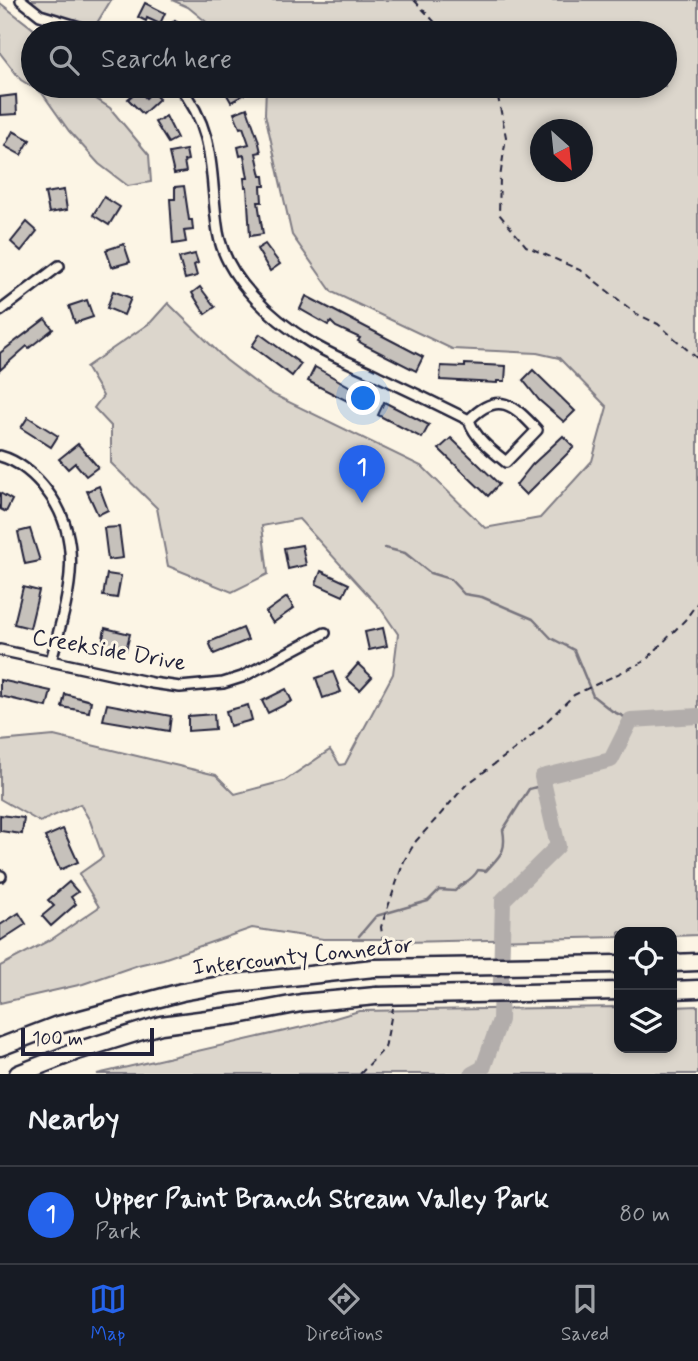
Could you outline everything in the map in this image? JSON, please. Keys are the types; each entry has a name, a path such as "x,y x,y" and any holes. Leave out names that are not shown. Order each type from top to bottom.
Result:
{"highway":[{"path":"677,963 698,962"},
{"name":"Intercounty Connector","path":"0,1047 55,1026 182,992 226,984 381,967 614,964"},
{"path":"677,990 698,989"},
{"name":"Intercounty Connector","path":"18,1074 77,1051 161,1025 301,1003 376,996 614,991"}],"street":[{"path":"21,0 40,15 60,21"},
{"path":"187,98 208,141 222,248 229,263 248,288 275,317 314,345 469,420 481,440 506,461 537,430 516,407 508,404 481,408 469,420"},
{"path":"0,311 59,267"},
{"path":"0,456 23,467 40,482 61,513 68,531 72,570 51,662"},
{"name":"Creekside Drive","path":"0,650 152,684 180,687 223,683 242,677 325,633"}],"path":[{"path":"414,0 433,21"},
{"path":"498,98 506,137 500,178 499,214 526,246 584,272 635,313 658,324 698,359"},
{"path":"381,967 381,927 404,861 424,833 466,785 526,741 574,695 645,661 685,620 698,601"},
{"path":"360,1074 385,1048 394,1005"}],"shaded area":[{"path":"21,0 111,0 98,21 60,21"},
{"path":"172,0 698,0 698,935 677,936 677,927 614,927 614,937 406,942 404,939 323,939 252,928 83,984 0,1003 0,966 52,939 99,907 79,874 103,857 90,821 80,804 40,822 0,799 0,741 54,736 216,775 235,794 284,781 330,750 340,765 345,764 393,674 398,634 381,609 299,519 262,526 268,574 232,592 168,566 157,508 111,463 111,426 94,408 103,396 86,367 151,322 168,303 226,360 268,392 423,467 485,528 540,518 592,461 607,407 559,358 537,353 452,349 332,292 292,235 265,114 266,98 677,98 677,21 205,21 188,7"},
{"path":"0,3 23,21 21,21 21,80 0,53"},
{"path":"46,98 95,98 110,108 149,155 151,182 128,186 99,164 69,131"},
{"path":"698,1006 698,1074 97,1074 311,1025 359,1011 614,1007 614,1053 677,1053 677,1007"}],"building":[{"path":"145,3 165,13 161,21 147,18 146,21 138,17"},
{"path":"16,95 17,114 0,115 0,97"},
{"path":"158,98 159,99 143,114 128,99"},
{"path":"247,108 261,152 256,153 265,186 261,186 262,202 258,202 263,234 250,236 244,178 248,178 244,155 240,156 238,147 249,144 234,113"},
{"path":"166,116 177,138 168,143 155,122"},
{"path":"13,131 30,140 21,155 5,146"},
{"path":"186,150 186,172 174,174 169,153"},
{"path":"184,186 193,230 184,231 186,242 173,244 170,199 175,199 175,187"},
{"path":"64,190 67,210 49,213 45,193"},
{"path":"104,197 120,207 109,225 93,215"},
{"path":"27,222 37,231 21,251 11,242"},
{"path":"124,244 130,262 112,267 106,250"},
{"path":"265,244 280,264 270,271 257,249"},
{"path":"195,254 198,263 194,265 197,276 185,279 179,258"},
{"path":"200,287 215,307 205,314 192,293"},
{"path":"113,291 131,298 124,315 107,308"},
{"path":"306,296 423,357 416,371 358,341 360,338 331,322 328,325 300,309"},
{"path":"87,300 93,317 75,323 69,306"},
{"path":"45,319 53,329 29,348 27,346 0,370 0,353"},
{"path":"260,334 301,364 292,376 252,346"},
{"path":"465,364 506,366 505,381 497,383 440,380 441,366 465,367"},
{"path":"315,367 366,393 359,407 308,381"},
{"path":"533,370 575,411 564,422 539,400 523,380"},
{"path":"384,402 429,425 422,438 378,415"},
{"path":"28,417 58,436 51,447 21,428"},
{"path":"563,436 574,447 526,495 516,485 532,465"},
{"path":"451,438 499,484 488,496 439,449"},
{"path":"78,444 98,467 86,476 75,463 68,469 59,459"},
{"path":"99,486 108,510 98,515 87,491"},
{"path":"0,493 12,500 6,512 0,509"},
{"path":"119,527 123,558 108,560 104,528"},
{"path":"30,529 40,561 25,564 18,532"},
{"path":"302,545 306,565 288,569 284,548"},
{"path":"321,571 349,584 343,596 316,584"},
{"path":"107,574 121,576 117,598 103,596"},
{"path":"23,587 39,591 30,628 14,624"},
{"path":"287,597 294,608 273,623 266,612"},
{"path":"105,628 130,634 126,650 102,644"},
{"path":"243,628 248,640 214,654 209,642"},
{"path":"383,628 387,646 369,650 365,632"},
{"path":"358,664 372,677 360,690 346,678"},
{"path":"333,672 341,692 323,698 316,678"},
{"path":"0,680 51,691 47,707 0,696"},
{"path":"286,689 292,701 268,713 262,701"},
{"path":"65,694 91,701 89,712 62,707"},
{"path":"107,704 171,716 169,731 103,720"},
{"path":"248,705 252,720 230,726 226,711"},
{"path":"214,714 215,729 188,731 188,716"},
{"path":"0,815 24,818 22,834 0,831"},
{"path":"63,829 78,862 60,870 45,837"},
{"path":"69,882 78,892 71,897 76,904 51,926 42,916 54,906 48,900"},
{"path":"19,913 26,924 0,941 0,925"}],"waterway":[{"path":"385,548 405,553 430,573 450,579 464,594 482,597 533,619 551,638 574,650 593,696 612,711 631,720"},
{"path":"472,1074 483,1068 500,1020 503,900 558,846 542,777 611,760 631,720 698,716"},
{"path":"359,936 376,916 428,901 439,890 455,891 478,870 486,871 499,857 504,843 503,830 529,789 544,785"}],"place":[{"name":"Upper Paint Branch Stream Valley Park","path":"362,503"}]}
